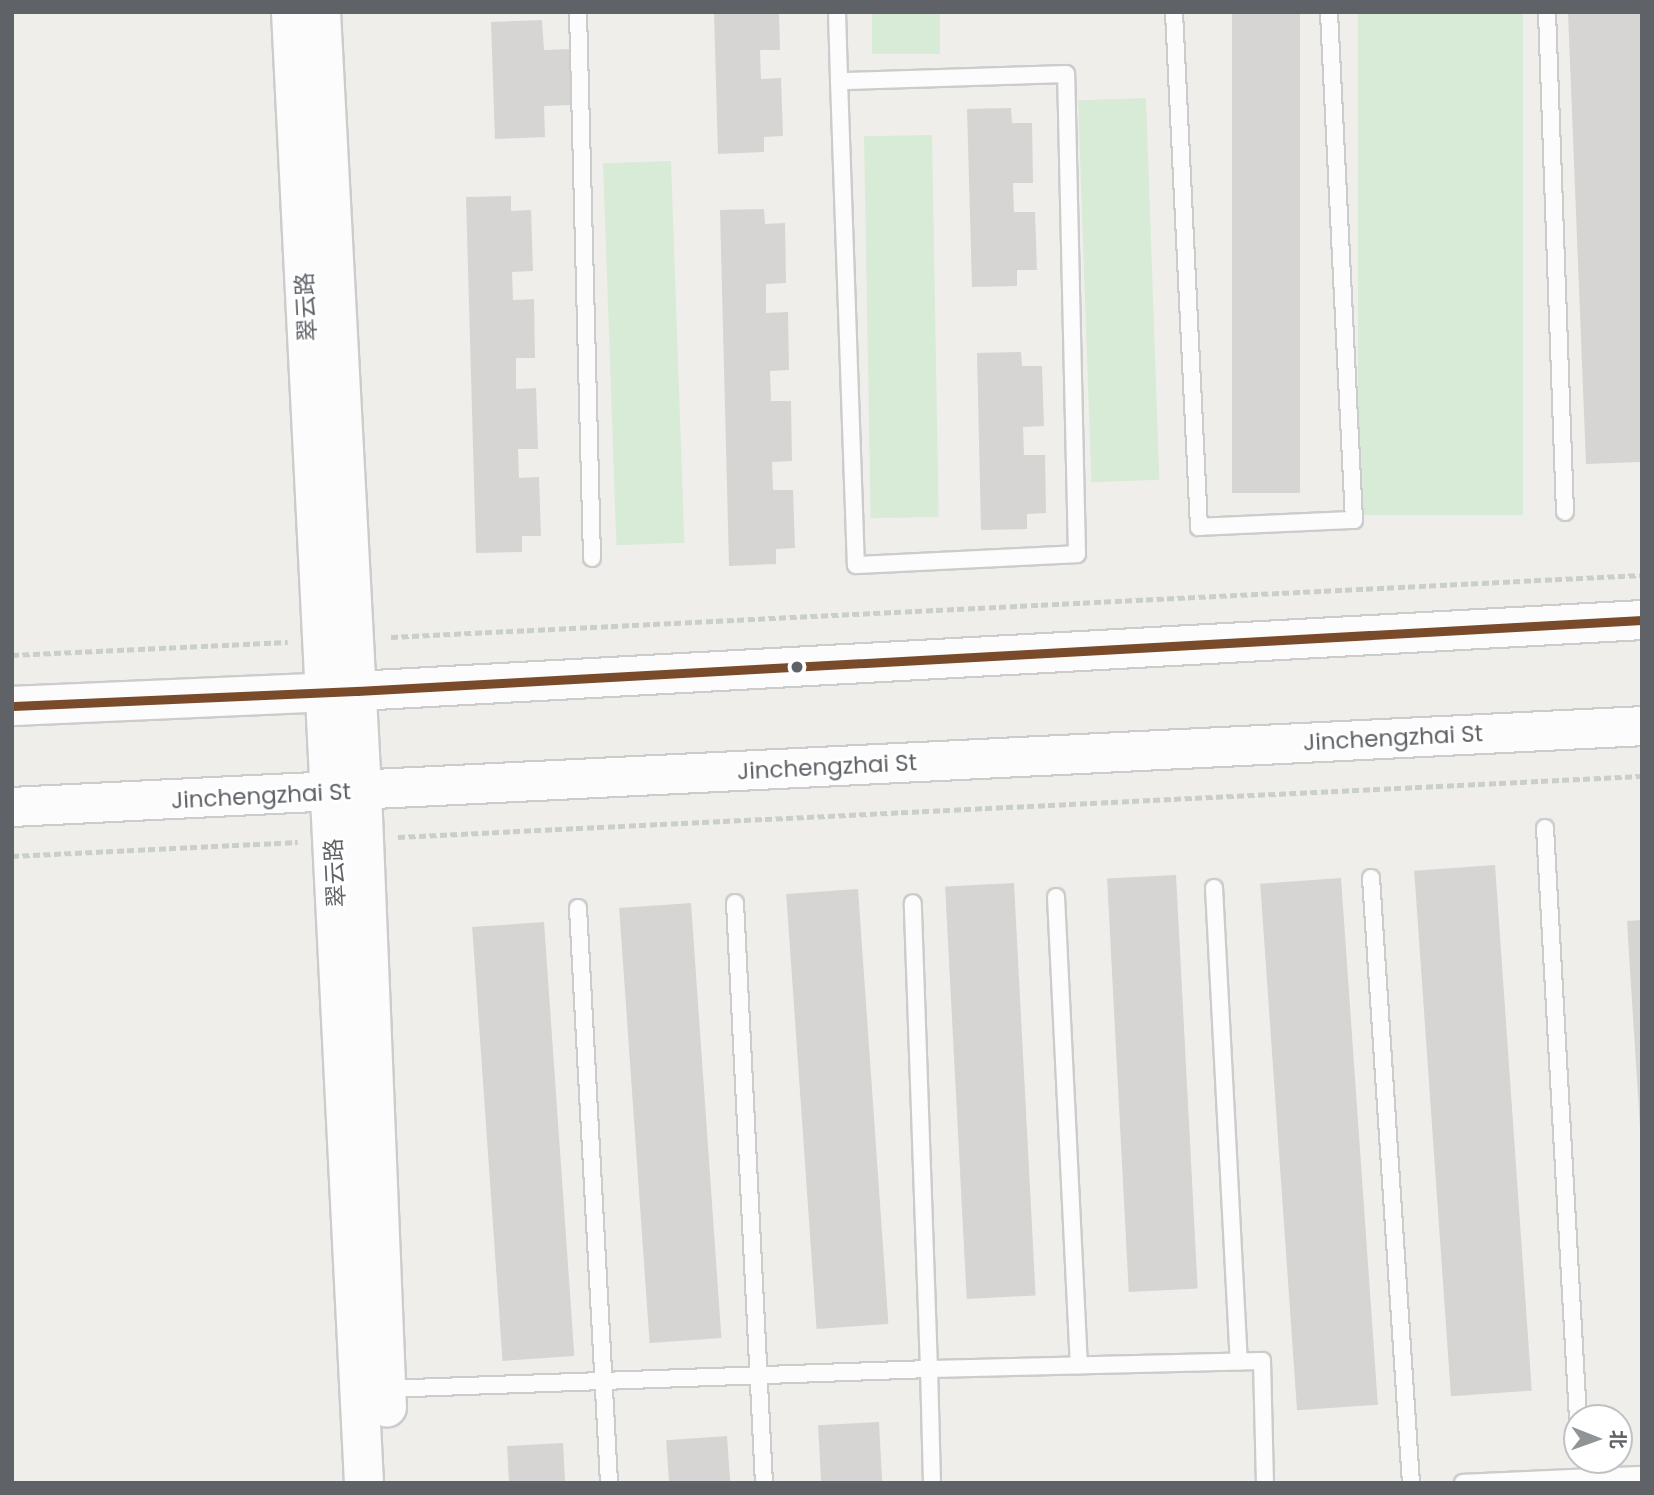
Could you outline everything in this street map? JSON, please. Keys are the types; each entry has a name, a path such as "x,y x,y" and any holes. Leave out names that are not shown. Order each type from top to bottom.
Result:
{"main road":[{"name":"翠云路","path":"291,12 339,639 347,792 372,1388 364,1483"},
{"name":"翠云路","path":"321,12 339,639"},
{"path":"12,706 342,692 1642,620"},
{"name":"Jinchengzhai St","path":"12,807 1642,726"},
{"name":"翠云路","path":"372,1388 391,1483"}],"lane":[{"path":"579,12 592,558"},
{"path":"837,12 839,81 856,565 1077,554 1066,74 839,81"},
{"path":"1174,12 1199,527 1353,520 1328,12"},
{"path":"1547,12 1565,512"},
{"path":"1545,828 1577,1404"},
{"path":"1371,878 1411,1483"},
{"path":"1214,888 1239,1361"},
{"path":"1056,897 1079,1365"},
{"path":"735,903 764,1483"},
{"path":"914,903 932,1483"},
{"path":"578,908 609,1483"},
{"path":"372,1388 929,1369 1262,1361 1265,1483"},
{"path":"1463,1483 1582,1480 1642,1475"}],"path":[{"path":"12,655 1642,575"},
{"path":"12,856 1642,776"}],"green space":[{"path":"872,12 940,12 940,54 872,54"},
{"path":"1358,12 1523,12 1523,515 1358,515"},
{"path":"1146,98 1159,480 1091,482 1078,100"},
{"path":"932,135 939,517 871,518 864,136"},
{"path":"671,161 684,543 616,545 603,163"}],"building":[{"path":"714,12 779,12 780,50 760,50 761,79 781,78 783,136 764,137 764,152 718,154"},
{"path":"1232,12 1300,12 1300,493 1232,493"},
{"path":"1568,12 1642,12 1642,462 1586,464"},
{"path":"542,20 544,50 569,49 571,105 544,106 545,137 495,139 491,22"},
{"path":"1011,108 1012,123 1032,123 1033,183 1013,183 1014,212 1035,212 1037,270 1017,270 1017,286 972,287 967,109"},
{"path":"511,196 511,211 531,210 533,271 512,272 513,300 534,299 535,358 516,358 516,389 536,388 538,449 518,449 519,478 539,477 541,536 522,536 522,552 476,553 466,197"},
{"path":"764,209 765,224 785,223 786,283 766,284 766,313 788,312 789,370 770,371 771,401 791,401 792,461 772,462 773,490 793,490 795,548 776,549 776,564 729,566 720,210"},
{"path":"1021,352 1022,366 1042,366 1044,426 1023,427 1024,455 1045,455 1046,513 1027,514 1027,529 981,530 977,353"},
{"path":"1495,865 1532,1391 1451,1396 1414,871"},
{"path":"1176,875 1198,1288 1129,1292 1107,879"},
{"path":"1341,878 1378,1405 1297,1410 1260,884"},
{"path":"1014,883 1036,1295 967,1299 945,887"},
{"path":"858,889 888,1324 817,1329 786,894"},
{"path":"691,903 721,1338 650,1343 619,908"},
{"path":"1642,920 1642,1128 1640,1128 1627,921"},
{"path":"544,922 574,1356 503,1361 472,927"},
{"path":"879,1422 882,1483 821,1483 818,1425"},
{"path":"727,1436 730,1483 669,1483 666,1440"},
{"path":"563,1443 565,1483 509,1483 507,1446"}],"transit line":[{"path":"12,706 357,691 1642,620"}]}
